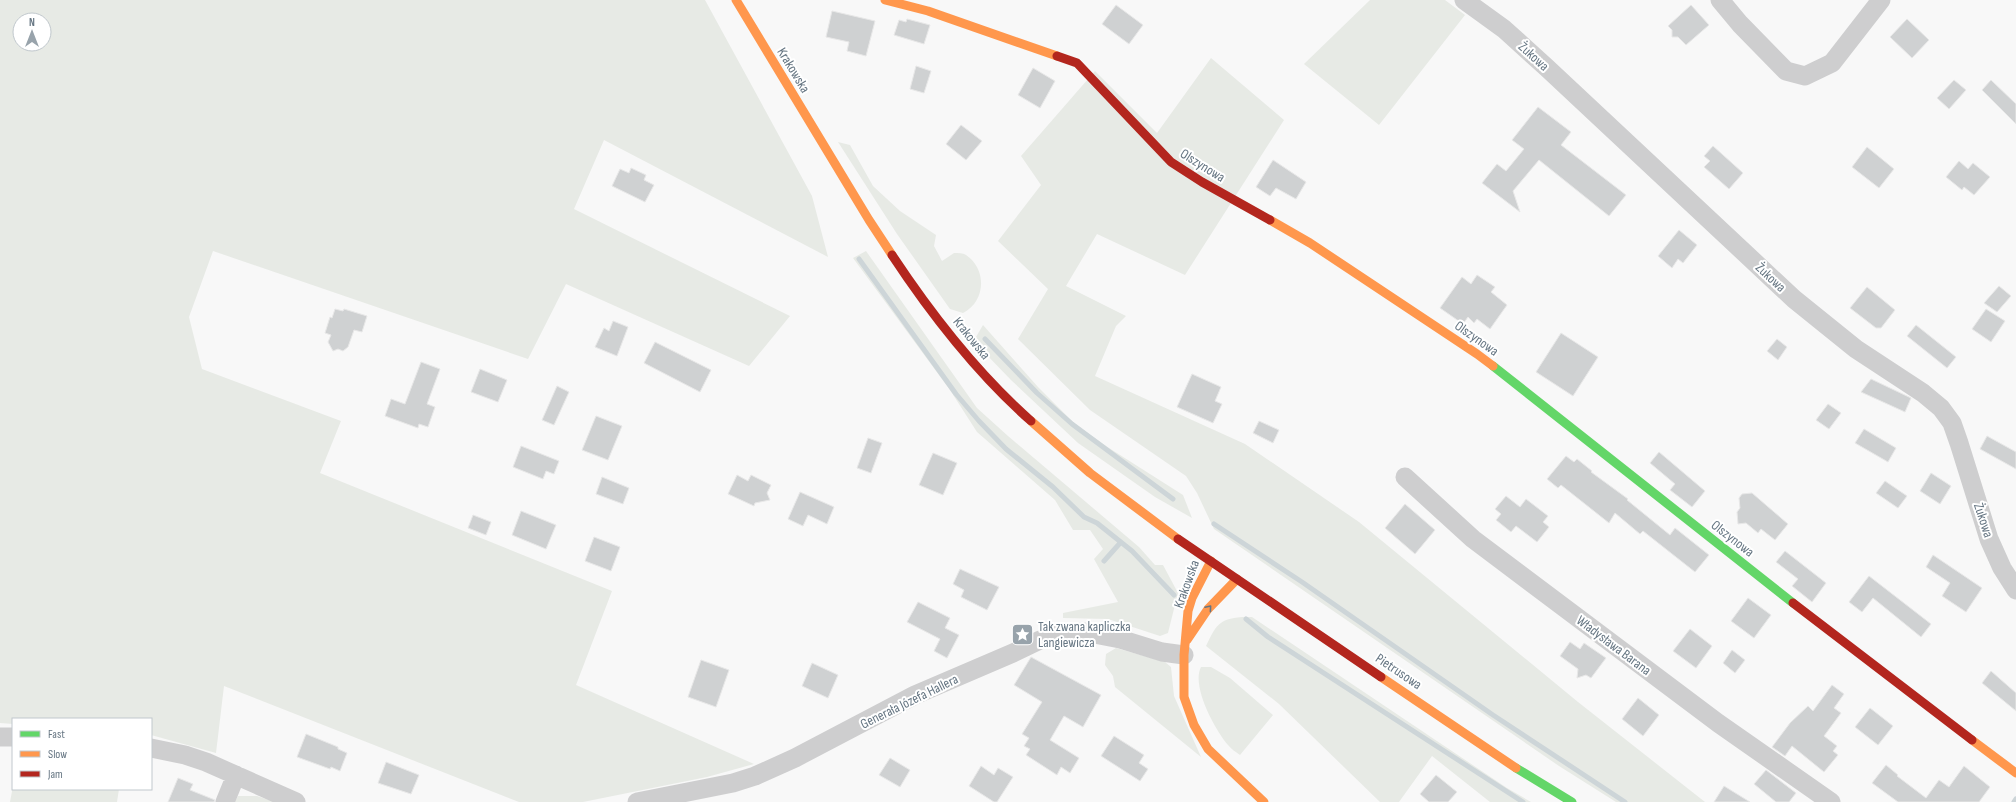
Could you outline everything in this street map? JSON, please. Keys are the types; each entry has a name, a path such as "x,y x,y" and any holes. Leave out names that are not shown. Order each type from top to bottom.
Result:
{"street":[{"name":"Krakowska","path":"736,0 881,238 910,282 980,370 1008,401 1090,473 1175,537 1211,561 1190,605 1185,648 1184,698 1194,726 1208,749 1264,802"},
{"name":"Olszynowa","path":"885,0 935,14 1034,47 1076,63 1111,97 1171,162 1202,182 1310,243 1477,354 1842,642 2016,773"},
{"name":"Żukowa","path":"1464,0 1504,29 1546,67 1794,299 1856,349 1923,393 1941,408 1952,423 1960,443 1989,539 2002,568 2016,590"},
{"path":"1720,0 1740,24 1786,71 1805,76 1832,63 1881,0"},
{"name":"Władysława Barana","path":"1405,477 1473,539 1718,723 1831,802"},
{"name":"Pietrusowa","path":"1211,561 1518,769 1572,802"},
{"name":"Krakowska","path":"1185,648 1208,609 1237,579"},
{"name":"Generała Józefa Hallera","path":"637,802 733,784 755,776 795,758 915,695 1014,653 1040,640 1060,634 1084,632 1185,648"},
{"path":"0,737 12,737"},
{"path":"152,748 185,755 236,774 296,802"},
{"path":"225,802 236,774"}],"shaded area":[{"path":"0,0 705,0 812,196 828,257 604,140 574,209 790,316 749,366 566,284 528,359 213,251 189,317 202,369 341,421 320,473 612,591 576,685 754,764 707,777 583,802 519,802 224,686 216,753 152,735 152,718 12,718 12,724 0,723"},
{"path":"1370,0 1445,0 1465,15 1379,125 1304,64"},
{"path":"1211,58 1284,120 1185,275 1097,234 1066,286 1126,316 1116,326 1095,376 1245,444 1359,522 1578,702 1705,802 1616,802 1559,766 1214,529 1197,493 1186,476 1090,410 1018,339 1048,289 998,241 1041,185 1021,156 1095,71 1157,133"},
{"path":"838,142 850,145 873,186 900,211 936,235 934,246 942,261 954,253 960,253 965,254 973,261 981,277 981,286 976,301 970,308 963,313 950,309 897,234"},
{"path":"866,251 977,408 1139,547 1155,565 1163,565 1178,593 1168,633 1160,636 1108,619 1063,618 1063,613 1118,602 1094,559 1103,549 1090,530 1073,530 1055,500 977,432 950,390 853,258"},
{"path":"983,325 1038,387 1075,424 1109,448 1183,495 1192,518 1155,497 1078,443 1011,380 982,350 976,337"},
{"path":"1242,617 1252,617 1507,788 1531,802 1490,802 1432,756 1399,802 1380,802 1279,704 1206,646 1212,633 1219,625 1228,620"},
{"path":"1116,648 1165,662 1171,667 1174,696 1201,757 1115,687 1113,676 1105,665 1106,654"},
{"path":"1201,667 1211,667 1230,678 1273,715 1240,755 1231,748 1223,738 1206,708 1199,685"},
{"path":"12,790 119,790 117,802 10,802"},
{"path":"238,796 257,796 275,802 235,802"}],"building":[{"path":"1116,5 1143,25 1129,44 1102,24"},
{"path":"1691,5 1709,25 1686,45 1678,37 1672,37 1672,30 1668,26"},
{"path":"832,11 875,21 866,56 847,51 849,42 826,37"},
{"path":"907,19 930,25 924,44 894,35 899,20 906,22"},
{"path":"1907,19 1929,40 1912,58 1890,37"},
{"path":"916,66 931,71 924,93 910,89"},
{"path":"1033,68 1055,81 1040,108 1018,95"},
{"path":"1954,80 1966,90 1949,109 1937,98"},
{"path":"1991,80 2016,104 2016,124 1982,90"},
{"path":"1538,107 1571,132 1561,145 1626,195 1609,216 1539,160 1513,191 1520,212 1482,183 1497,164 1506,171 1524,149 1512,140"},
{"path":"961,125 982,141 966,160 946,144"},
{"path":"1713,146 1743,173 1729,189 1704,167 1710,161 1704,156"},
{"path":"1867,147 1894,169 1879,188 1852,167"},
{"path":"1273,160 1306,182 1296,199 1276,188 1270,196 1256,187"},
{"path":"1959,161 1968,169 1973,163 1990,177 1974,195 1964,187 1962,190 1946,177"},
{"path":"631,168 646,175 644,180 654,185 645,202 612,186 620,169 629,173"},
{"path":"1679,230 1697,245 1683,263 1678,259 1672,268 1658,256"},
{"path":"1477,275 1495,287 1491,292 1507,305 1490,329 1477,319 1474,323 1468,317 1463,324 1440,308 1462,277 1471,284"},
{"path":"1999,286 2011,296 1997,312 1984,303"},
{"path":"1867,287 1895,310 1881,328 1876,328 1850,308"},
{"path":"335,309 343,311 344,309 367,316 362,332 354,330 348,347 343,351 338,349 333,351 328,342 331,335 325,333 330,317 332,318"},
{"path":"1986,309 2005,321 1991,342 1972,329"},
{"path":"613,321 628,327 617,356 595,347 604,328 609,331"},
{"path":"1916,325 1956,357 1947,368 1907,336"},
{"path":"1561,333 1598,357 1573,396 1536,372"},
{"path":"1777,339 1787,347 1778,360 1767,351"},
{"path":"655,342 711,370 700,392 644,363"},
{"path":"421,362 440,369 427,404 435,407 428,427 419,424 418,428 385,416 391,399 405,404"},
{"path":"480,369 507,380 498,402 471,392"},
{"path":"1192,374 1221,387 1215,401 1222,404 1213,423 1177,407"},
{"path":"1871,379 1911,398 1905,412 1861,392"},
{"path":"557,386 569,392 554,425 542,420"},
{"path":"1828,404 1841,413 1829,429 1816,420"},
{"path":"596,416 622,426 608,460 582,450"},
{"path":"1259,421 1279,430 1273,443 1253,433"},
{"path":"1864,429 1896,448 1888,462 1855,443"},
{"path":"1987,436 2016,452 2016,469 1980,449"},
{"path":"868,438 882,443 871,473 857,468"},
{"path":"521,446 559,461 554,474 546,471 543,479 513,467"},
{"path":"1659,452 1705,491 1692,507 1670,490 1675,484 1650,463"},
{"path":"933,453 957,463 943,495 919,485"},
{"path":"1566,456 1574,462 1577,459 1592,471 1591,472 1628,499 1627,500 1670,535 1675,528 1709,555 1695,572 1643,531 1640,534 1615,513 1609,523 1561,485 1558,488 1547,479"},
{"path":"1931,473 1951,486 1940,504 1920,491"},
{"path":"737,475 748,481 751,475 771,485 767,493 770,500 755,503 754,506 728,494"},
{"path":"602,477 629,488 623,504 596,494"},
{"path":"1885,481 1907,496 1898,508 1876,493"},
{"path":"800,492 834,507 827,524 808,515 803,526 788,519"},
{"path":"1752,493 1788,524 1775,540 1761,529 1758,533 1746,523 1738,524 1737,512 1740,508 1739,498 1742,494"},
{"path":"1506,496 1520,507 1526,499 1548,516 1543,522 1549,527 1537,542 1516,526 1511,532 1496,520 1501,514 1495,509"},
{"path":"1405,504 1435,530 1415,554 1385,528"},
{"path":"521,511 556,525 546,549 512,535"},
{"path":"473,515 491,522 486,535 468,528"},
{"path":"594,537 620,547 611,571 585,561"},
{"path":"1785,551 1826,583 1812,602 1792,586 1798,579 1776,562"},
{"path":"1933,555 1982,588 1966,612 1942,596 1950,583 1926,567"},
{"path":"960,569 999,587 987,610 961,597 964,590 953,584"},
{"path":"1869,576 1931,624 1921,637 1873,598 1862,612 1849,602"},
{"path":"1748,598 1771,615 1754,638 1731,621"},
{"path":"918,602 950,618 945,628 959,635 947,658 934,651 940,639 907,622"},
{"path":"1690,629 1712,646 1696,668 1673,651"},
{"path":"1570,642 1580,649 1584,643 1606,658 1591,678 1586,675 1577,678 1578,669 1560,656"},
{"path":"1732,650 1745,660 1735,673 1723,663"},
{"path":"1031,657 1101,695 1083,727 1064,716 1050,740 1079,758 1070,773 1061,767 1057,775 1026,755 1030,749 1024,746 1029,738 1022,734 1042,702 1014,685"},
{"path":"701,660 729,670 716,707 688,697"},
{"path":"812,663 838,675 828,698 802,686"},
{"path":"1991,671 2016,693 2016,711 1982,683"},
{"path":"1832,685 1844,694 1834,708 1841,713 1824,736 1837,746 1833,751 1838,755 1824,772 1792,746 1785,756 1772,747 1790,723 1808,706 1813,711"},
{"path":"1638,698 1659,715 1643,736 1622,719"},
{"path":"1870,708 1893,726 1878,745 1855,727"},
{"path":"306,734 338,747 338,749 347,753 340,771 297,757"},
{"path":"1114,736 1144,755 1139,763 1148,769 1140,781 1101,756"},
{"path":"890,758 910,770 900,787 879,775"},
{"path":"386,762 419,775 411,794 378,783"},
{"path":"1886,765 1898,775 1897,776 1926,798 1939,780 1949,787 1964,766 1990,787 1979,802 1898,802 1872,783"},
{"path":"981,766 994,775 998,768 1013,777 997,802 994,802 969,786"},
{"path":"1766,770 1796,793 1789,802 1776,802 1754,784"},
{"path":"1436,775 1457,792 1448,802 1429,802 1420,794"},
{"path":"178,778 193,784 190,790 215,800 214,802 168,802"},
{"path":"1724,786 1750,802 1714,802"}],"waterway":[{"path":"859,259 956,394 979,421 1006,449 1053,487 1084,517 1097,523 1132,551 1174,595"},
{"path":"985,339 1037,393 1072,424 1173,499"},
{"path":"1214,524 1302,582 1493,715 1625,802"},
{"path":"1104,561 1121,542"},
{"path":"1246,619 1268,637 1523,802"}],"traffic: fast":[{"path":"1493,366 1793,603"},
{"path":"1516,768 1572,802"}],"traffic: slow":[{"path":"736,0 869,220 892,255"},
{"path":"885,0 928,11 1057,56"},
{"path":"1270,220 1310,243 1493,366"},
{"path":"1031,421 1090,473 1178,539"},
{"path":"1211,561 1192,598 1188,611 1184,655 1184,697 1194,725 1208,749 1264,802"},
{"path":"1187,640 1208,609 1237,579"},
{"path":"1381,677 1516,768"},
{"path":"1972,740 2016,773"}],"traffic: jam":[{"path":"1057,56 1077,63 1171,162 1202,182 1270,220"},
{"path":"892,255 939,321 974,364 1031,421"},
{"path":"1178,539 1381,677"},
{"path":"1793,603 1972,740"}],"place":[{"name":"Tak zwana kapliczka Langiewicza","path":"1022,634"}]}
